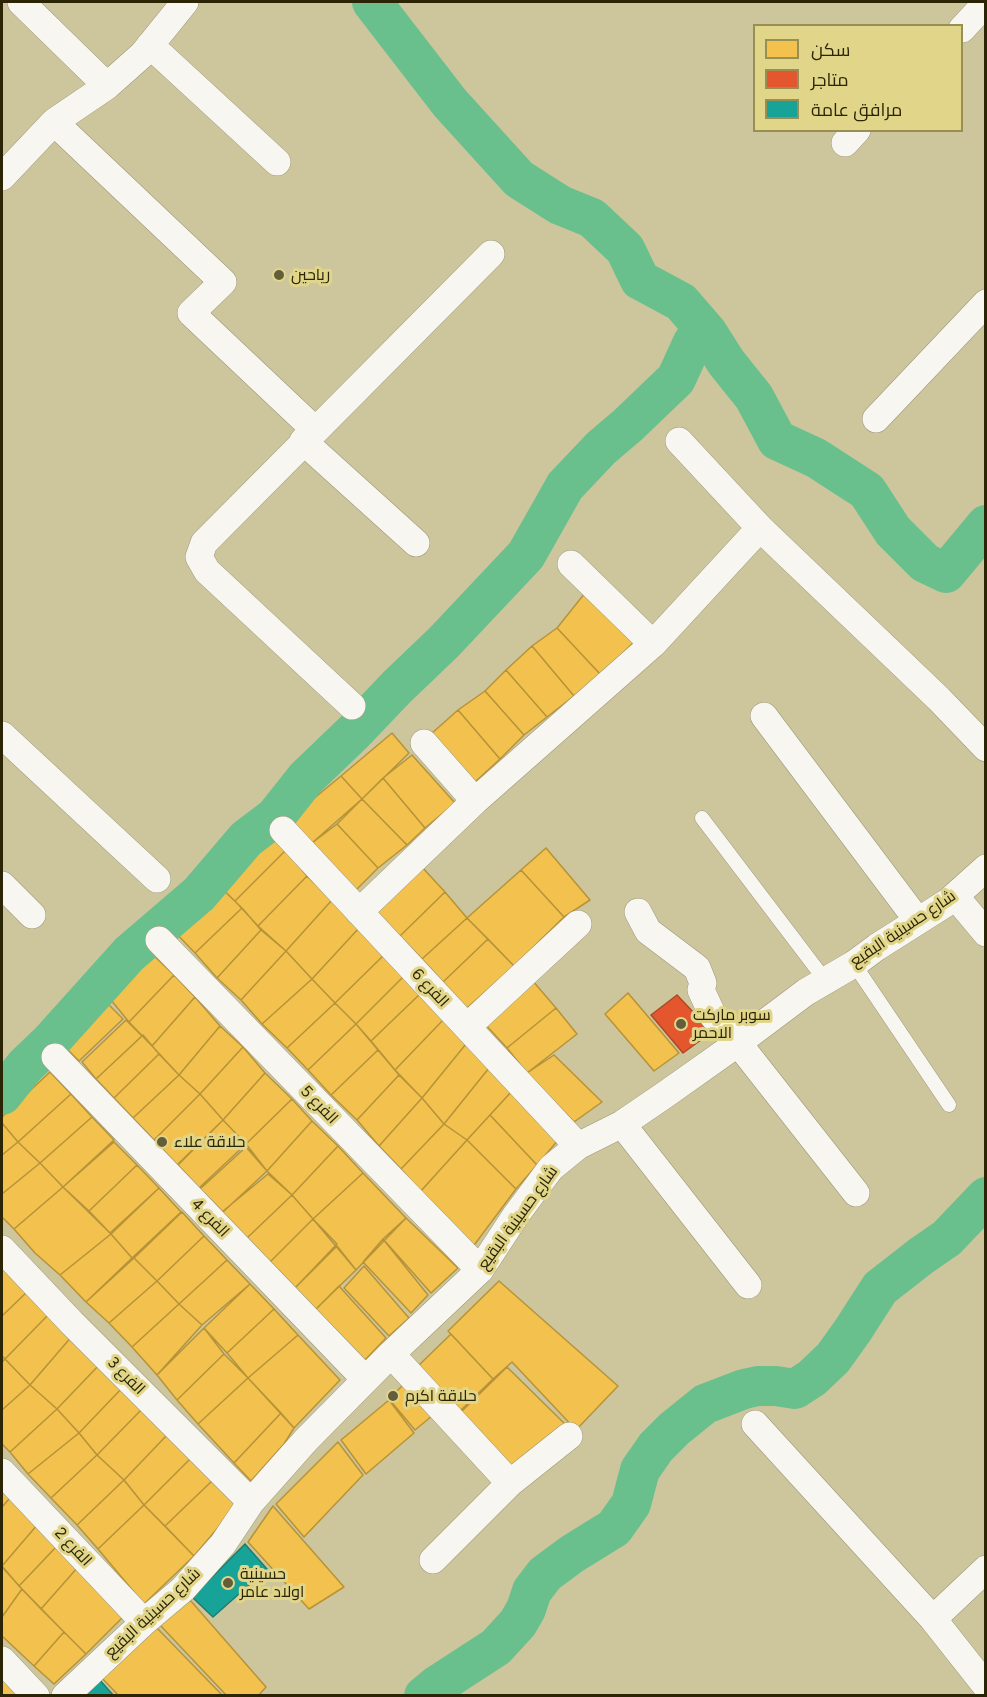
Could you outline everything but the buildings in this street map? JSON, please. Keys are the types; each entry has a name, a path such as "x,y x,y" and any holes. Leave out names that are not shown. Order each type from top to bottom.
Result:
{"street":[{"path":"21,2 107,86"},
{"path":"2,177 54,122 107,86 143,54 185,2"},
{"path":"963,28 986,3"},
{"path":"150,45 277,162"},
{"path":"54,122 222,282 191,313 416,543"},
{"path":"352,706 207,571 198,557 204,543 491,254"},
{"path":"876,418 986,303"},
{"path":"679,441 760,528 939,699 986,748"},
{"path":"359,912 475,801 653,645 760,528"},
{"path":"571,564 653,645"},
{"path":"764,716 918,921"},
{"path":"2,735 157,879"},
{"path":"424,743 475,801"},
{"name":"الفرع 6","path":"283,830 578,1146"},
{"name":"شارع حسينية البقيع","path":"65,1695 183,1589 223,1544 251,1502 306,1440 365,1379 480,1270 516,1215 551,1168 578,1146 622,1124 738,1043 806,992 854,964 948,902 986,868"},
{"path":"2,885 32,915"},
{"path":"955,896 986,933"},
{"path":"638,912 648,931 697,968 703,983 701,990 713,1016 738,1043 856,1193"},
{"path":"467,1027 578,924"},
{"name":"الفرع 5","path":"159,940 480,1270"},
{"name":"الفرع 4","path":"55,1057 365,1379"},
{"path":"622,1124 748,1285"},
{"name":"الفرع 3","path":"2,1249 72,1323 251,1502"},
{"path":"391,1354 510,1483"},
{"path":"755,1424 933,1619 986,1686"},
{"path":"433,1560 510,1483 569,1436"},
{"name":"الفرع 2","path":"2,1472 144,1622"},
{"path":"933,1619 986,1569"},
{"path":"2,1660 36,1695"}],"lane":[{"path":"702,818 825,980"},
{"path":"854,964 949,1106"}],"waterway":[{"path":"372,2 450,103 519,179 560,205 592,218 625,249 640,280 681,302 707,332"},
{"path":"2,1095 25,1066 49,1043 129,954 199,894 246,839 275,817 306,778 444,642 526,555 565,486 601,448 676,379 693,342 707,332 726,362 754,397 777,440 816,458 867,491 893,531 925,563 946,573 986,525"},
{"path":"424,1696 496,1647 518,1623 532,1591 545,1574 614,1528 631,1504 640,1470 656,1447 674,1429 705,1404 744,1389 758,1386 795,1389 812,1378 833,1358 880,1288 947,1238 986,1197"}],"place":[{"name":"رياحين","path":"279,275"},
{"name":"سوبر ماركت الاحمر","path":"681,1024"},
{"name":"حلاقة علاء","path":"162,1142"},
{"name":"حلاقة اكرم","path":"393,1396"},
{"name":"حسينية اولاد عامر","path":"228,1583"}]}
